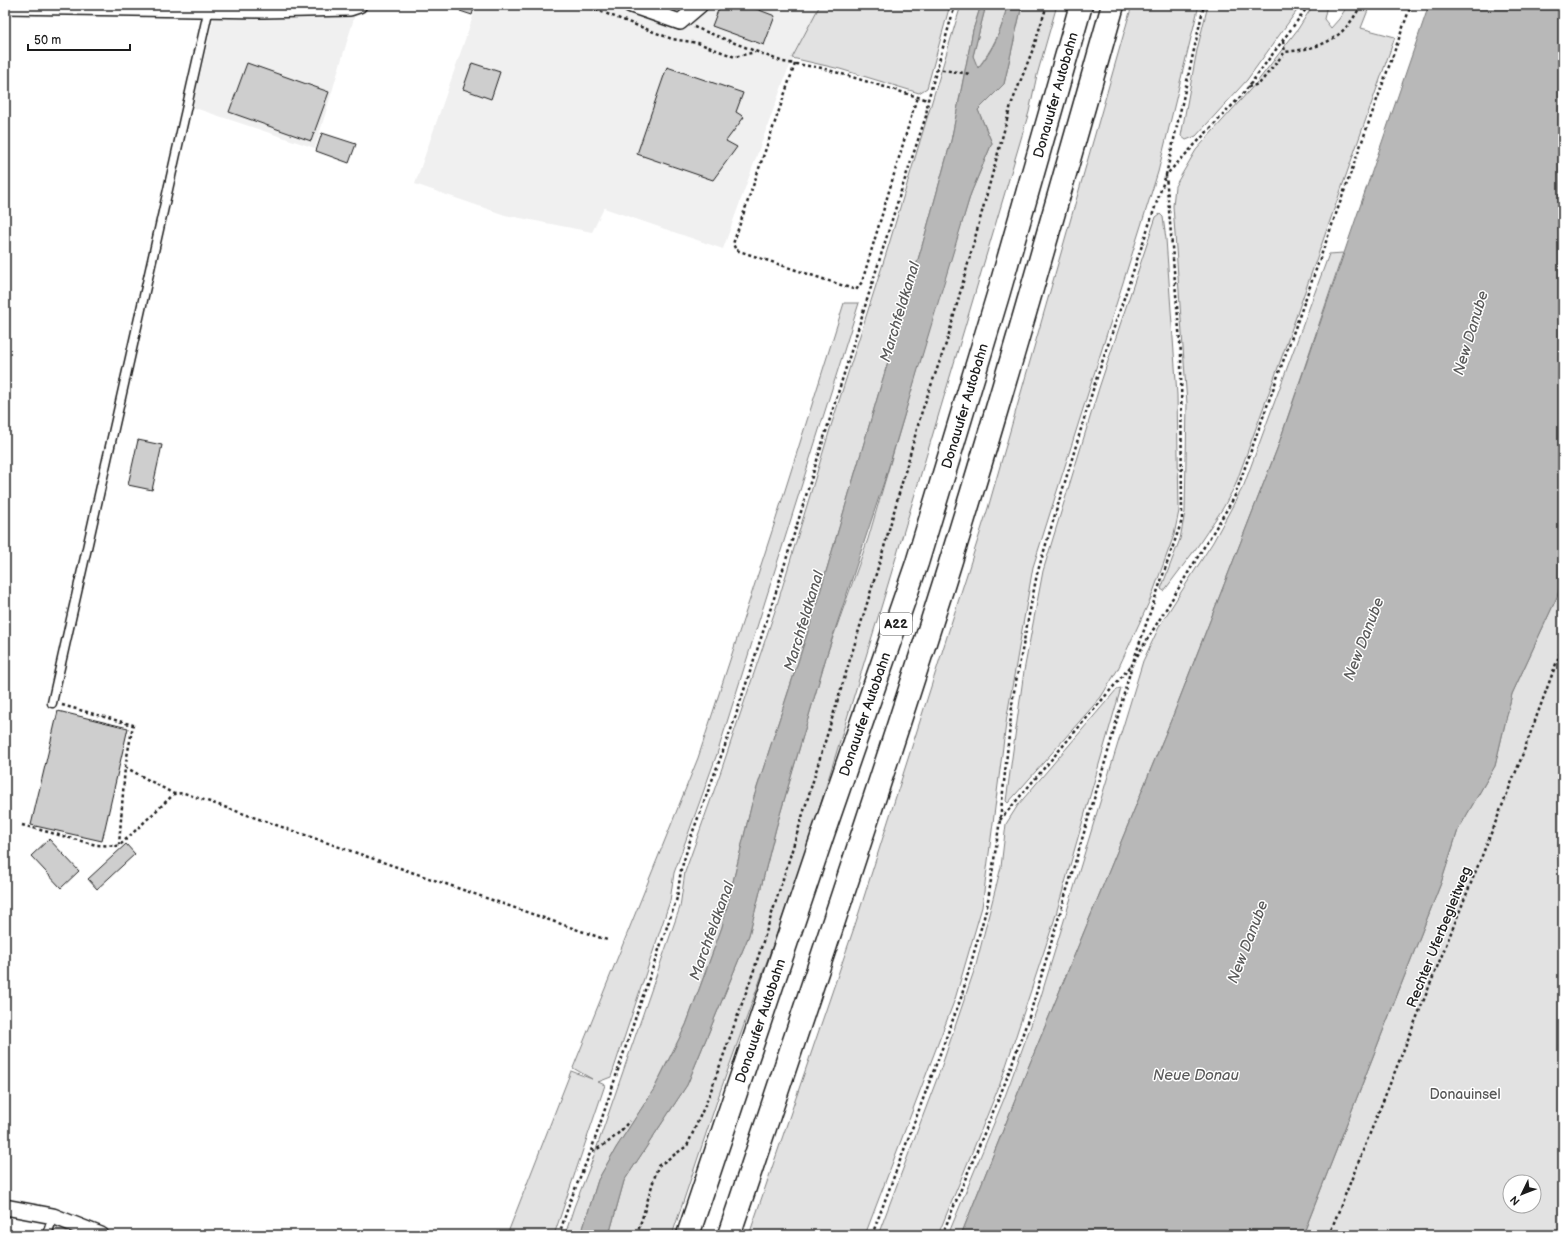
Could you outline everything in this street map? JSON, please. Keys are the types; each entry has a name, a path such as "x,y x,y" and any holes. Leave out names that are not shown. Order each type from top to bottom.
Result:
{"highway":[{"name":"Donauufer Autobahn","path":"688,1235 824,831 917,563 998,295 1082,5"},
{"name":"A22","path":"729,1235 863,837 944,581 1029,302 1113,5"}],"street":[{"path":"5,6 263,10 350,8 359,5"},
{"path":"631,5 680,22 700,6"},
{"path":"5,1207 53,1216 101,1235"}],"lane":[{"path":"52,703 209,8"},
{"path":"46,1235 53,1216"}],"path":[{"path":"559,1235 570,1201 591,1151 636,1012 677,898 681,870 692,834 732,727 776,592 900,194 926,116 928,100 936,69 955,5"},
{"path":"637,1235 658,1166 687,1146 709,1096 754,970 884,551 922,411 947,341 1011,105 1033,49 1047,5"},
{"path":"872,1235 961,998 987,906 1000,820 1013,697 1037,574 1095,383 1166,175 1204,5"},
{"path":"942,1235 1005,1083 1030,1014 1108,752 1132,665 1182,520 1181,354 1166,175 1248,87 1309,5"},
{"path":"1248,87 1259,84 1285,52 1316,48 1331,41 1342,32 1355,17 1360,5"},
{"path":"1000,820 1132,665 1234,498 1411,5"},
{"path":"680,22 783,62 822,68 928,100"},
{"path":"1283,40 1285,52"},
{"path":"795,64 733,244 736,250 856,290 862,282 917,97"},
{"path":"936,69 971,74"},
{"name":"Rechter Uferbegleitweg","path":"1329,1235 1516,772 1563,645"},
{"path":"52,703 133,725 125,767 119,846"},
{"path":"125,767 174,794 184,793 606,940"},
{"path":"22,825 96,845 119,846 174,794"},
{"path":"5,832 6,826"},
{"path":"591,1151 602,1147 621,1131 629,1121"},
{"path":"1562,1235 1563,1231"}],"shaded area":[{"path":"217,5 358,5 315,148 192,107"},
{"path":"477,5 822,5 787,72 723,249 604,208 592,232 505,215 415,184"}],"green space":[{"path":"820,5 950,5 927,88 919,93 840,69 792,58"},
{"path":"961,5 981,5 973,30 951,141 922,246 813,616 752,803 722,927 686,1025 654,1089 616,1148 598,1180 581,1235 565,1235 680,907 685,872 776,608 830,429 886,254"},
{"path":"986,5 1007,5 1000,31 977,69 973,56"},
{"path":"1022,5 1057,5 1037,75 1029,112 883,601 805,855 721,1089 672,1235 609,1235 624,1181 687,1085 749,935 776,828 827,654 868,539 971,193 992,143 978,110 1004,84"},
{"path":"1132,5 1199,5 1158,172 1033,567 1007,716 982,907 955,999 865,1235 749,1235 855,925 988,508"},
{"path":"1208,5 1301,5 1247,80 1196,136 1186,140 1181,136 1197,50"},
{"path":"1313,5 1327,5 1324,19 1331,28 1348,5 1370,5 1361,28 1395,37 1235,486 1223,508 1197,547 1164,591 1161,589 1180,539 1185,512 1187,404 1173,206 1175,186 1196,150 1257,82 1298,29"},
{"path":"1160,214 1163,217 1166,239 1177,395 1179,511 1174,535 1151,598 1118,669 1101,697 1008,803 1006,801 1024,671 1043,571 1099,388 1156,217"},
{"path":"1343,253 1277,449 1174,713 961,1235 948,1235 1004,1099 1038,1006 1143,661 1160,625 1213,542 1244,485 1329,254"},
{"path":"844,303 859,303 717,754 674,873 670,901 611,1077 598,1082 605,1085 554,1235 507,1235 571,1071 592,1079 573,1068 698,758 775,522"},
{"name":"Donauinsel","path":"1563,577 1563,1235 1303,1235 1441,883 1458,830 1495,766 1512,694 1557,597"},
{"path":"1121,688 1054,921 1000,1084 938,1235 878,1235 941,1068 976,965 1001,867 1006,824 1018,805 1117,689"},
{"path":"53,1216 101,1235 47,1235"}],"water":[{"name":"Marchfeldkanal","path":"981,5 986,5 973,56 978,68 997,39 1007,5 1022,5 1004,84 978,110 992,143 971,193 886,476 827,654 776,828 749,935 687,1085 624,1181 609,1235 581,1235 598,1180 616,1148 654,1089 686,1025 722,927 752,803 813,616 922,246 951,141 973,30"},
{"name":"Neue Donau","path":"1429,5 1563,5 1563,577 1557,597 1512,694 1495,766 1458,830 1441,883 1303,1235 961,1235 1174,713 1277,449"}],"building":[{"path":"462,5 475,5 472,15 460,11"},
{"path":"720,5 746,5 775,16 764,45 712,26"},
{"path":"247,63 329,92 311,141 229,112"},
{"path":"472,63 500,72 491,99 463,89"},
{"path":"667,67 743,93 736,112 744,117 726,141 737,147 713,180 637,154"},
{"path":"322,133 356,144 349,163 316,151"},
{"path":"138,440 162,445 152,490 128,485"},
{"path":"58,711 128,728 102,841 31,825"},
{"path":"49,839 79,871 61,888 31,856"},
{"path":"126,844 135,854 97,889 88,879"}],"water label":[{"name":"New Danube","path":"1471,333"},
{"name":"New Danube","path":"1364,639"},
{"name":"New Danube","path":"1248,942"}]}
